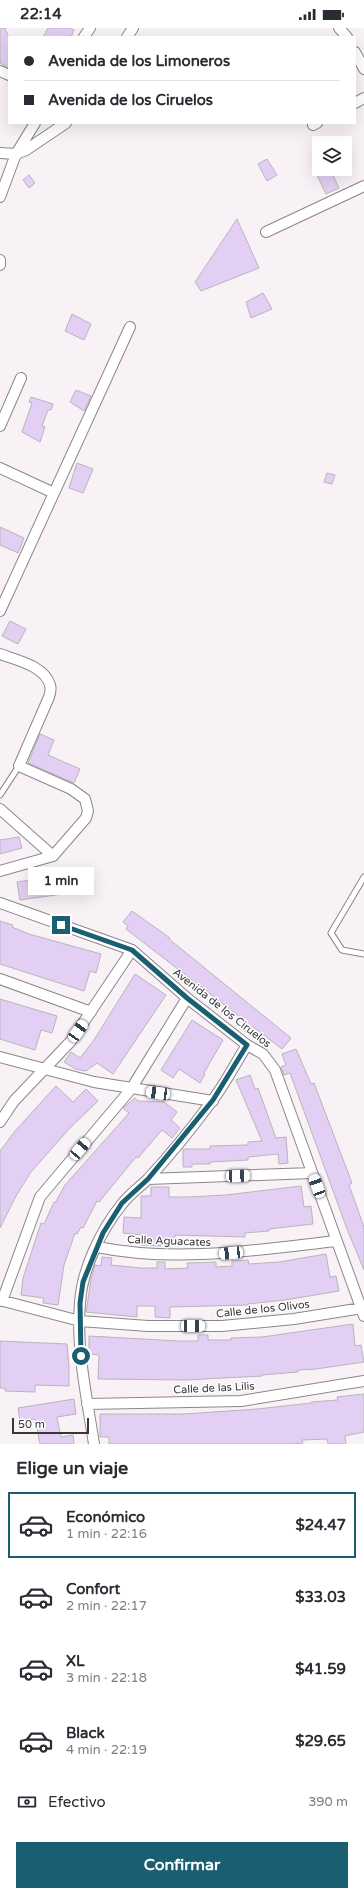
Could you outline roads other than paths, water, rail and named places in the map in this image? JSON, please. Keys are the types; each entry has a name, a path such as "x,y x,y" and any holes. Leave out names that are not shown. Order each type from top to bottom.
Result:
{"street":[{"path":"339,28 346,36"},
{"path":"356,54 364,69"},
{"path":"0,197 16,154 35,124"},
{"path":"0,153 16,154 26,150 65,124"},
{"path":"266,232 364,186"},
{"path":"0,260 0,265"},
{"path":"0,611 130,327"},
{"path":"0,426 21,378"},
{"path":"0,468 54,493"},
{"path":"0,654 35,667 46,677 51,685 49,697 19,766 71,789 85,799 88,805 86,818 53,856 0,872"},
{"path":"0,809 53,856"},
{"name":"Avenida de los Ciruelos","path":"0,903 132,950 187,998 247,1045 263,1054 275,1070 363,1312"},
{"path":"0,1122 14,1101 71,1041 92,1012 132,950"},
{"path":"0,979 92,1012"},
{"path":"1,1301 40,1197 130,1089 187,998"},
{"path":"94,1444 81,1356 80,1303 83,1282 103,1233 122,1203 148,1179 213,1100 247,1045"},
{"path":"0,1057 94,1082 130,1089 213,1100"},
{"path":"148,1179 312,1173"},
{"name":"Calle Aguacates","path":"97,1247 146,1254 216,1254 336,1241"},
{"name":"Calle de los Olivos","path":"1,1301 80,1321 148,1326 222,1326 363,1312"},
{"name":"Calle de las Lilis","path":"87,1404 241,1401 364,1381"}],"lane":[{"path":"0,795 19,766"},
{"path":"364,877 331,933 342,950 364,954"}]}
